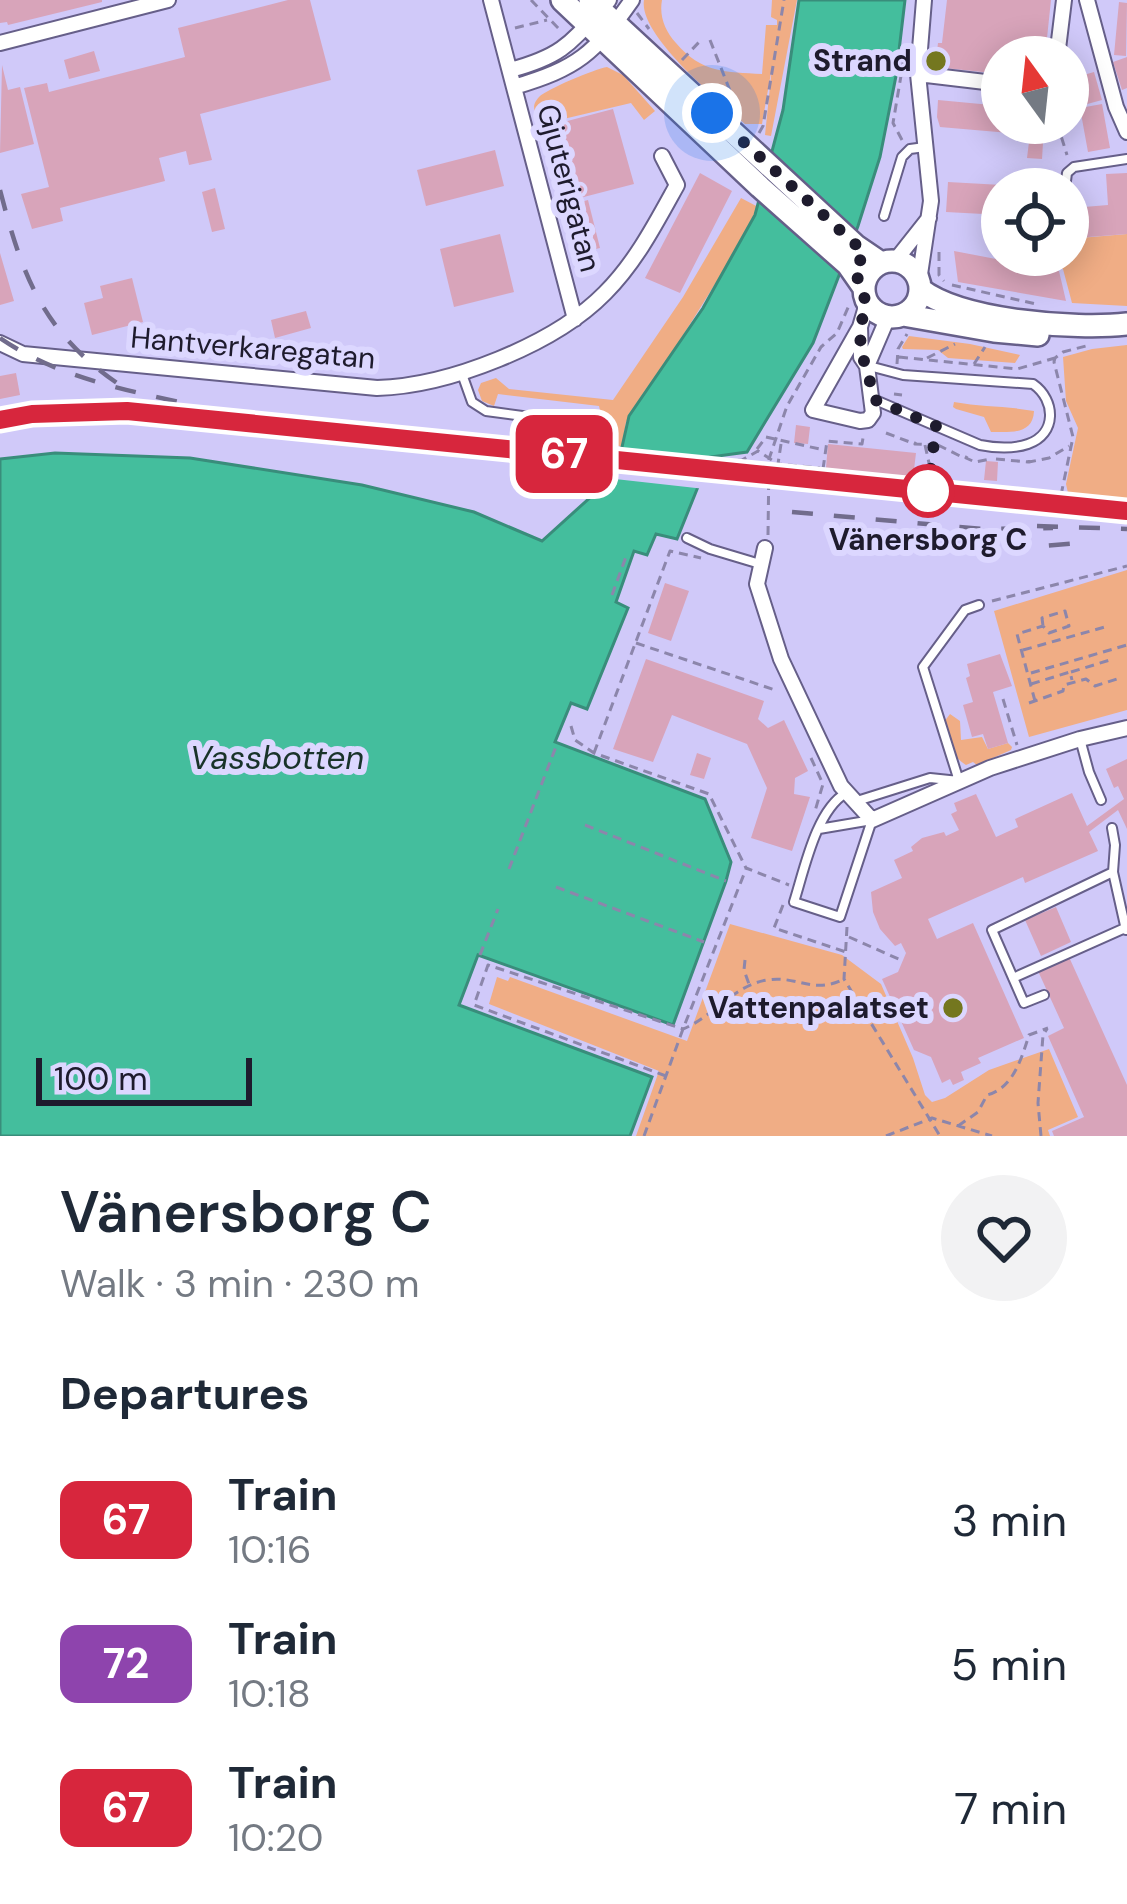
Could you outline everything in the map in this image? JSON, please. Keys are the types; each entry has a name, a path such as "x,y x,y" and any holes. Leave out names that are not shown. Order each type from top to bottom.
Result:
{"main road":[{"path":"587,13 765,177 857,273 873,309 1034,335 1097,336 1127,324"},
{"path":"857,273 868,275 888,262 913,270 920,285 938,302 1097,336"},
{"path":"896,316 916,305 920,285"}],"street":[{"path":"0,43 168,0"},
{"name":"Gjuterigatan","path":"491,0 575,319"},
{"path":"510,70 544,61 562,50 587,13 632,0"},
{"path":"920,285 931,202 918,74 925,0"},
{"path":"1060,36 1064,0"},
{"path":"1087,0 1127,132"},
{"path":"514,87 565,70 585,56 587,13"},
{"path":"918,74 981,81"},
{"name":"Hantverkaregatan","path":"0,343 23,354 377,388 410,387 461,373 535,342 575,319 605,293 640,251 677,185 662,156"},
{"path":"888,262 906,251 929,218"},
{"path":"857,273 865,310 860,327 813,410 860,421 873,413 860,327"},
{"path":"867,365 896,316"},
{"path":"765,548 757,584 781,658 832,768 872,820 990,767 1127,728"}],"lane":[{"path":"884,216 902,157 926,147"},
{"path":"1074,167 1127,159"},
{"path":"867,365 903,375 1034,384 1047,397 1051,418 1036,441 980,446 873,399"},
{"path":"461,373 472,402 486,411 590,424"},
{"path":"687,538 760,564"},
{"path":"814,827 872,820 840,917 794,902 814,827 834,800 930,778 959,781 923,668 965,610 979,605"},
{"path":"1080,739 1101,800"},
{"path":"1013,978 1126,930 1113,872 1112,828"},
{"path":"1044,994 1024,1003 992,930 1113,872"}],"path":[{"path":"531,0 587,13"},
{"path":"755,140 763,126 784,0"},
{"path":"500,32 587,13"},
{"path":"676,66 702,40"},
{"path":"710,40 739,113"},
{"path":"905,50 892,123 908,151"},
{"path":"1063,144 1074,167"},
{"path":"925,249 941,252 939,275 950,285 1037,304"},
{"path":"765,548 770,459 787,406 821,347 837,333 853,296 847,276 857,273"},
{"path":"898,357 1017,369 1055,358 1097,336"},
{"path":"926,360 961,340"},
{"path":"973,366 986,346"},
{"path":"946,349 949,363"},
{"path":"1032,352 1055,358"},
{"path":"1055,358 1072,437 1061,495"},
{"path":"894,394 902,395"},
{"path":"590,424 611,451 742,460 766,437 826,451"},
{"path":"886,433 915,443 938,444 975,462 1048,458 1071,445"},
{"path":"754,452 778,464 823,469 827,442 862,445 863,435 869,435"},
{"path":"778,441 778,464"},
{"path":"925,445 926,480"},
{"path":"594,753 670,551 702,559 710,549"},
{"path":"612,595 627,554"},
{"path":"979,605 1127,566"},
{"path":"1065,611 1070,626 1049,632 1043,626 1042,618 1065,611"},
{"path":"1043,626 1017,634 1032,702 1063,691 1072,682 1086,679 1095,686 1120,678"},
{"path":"1022,650 1105,627"},
{"path":"1059,629 1062,638"},
{"path":"636,643 779,691"},
{"path":"1029,673 1127,645"},
{"path":"1031,684 1110,660"},
{"path":"1070,672 1072,682"},
{"path":"1004,699 1018,748"},
{"path":"571,726 575,740 594,753 709,794 746,868 791,885"},
{"path":"509,869 557,744"},
{"path":"806,747 823,784 814,827"},
{"path":"585,825 726,880"},
{"path":"644,1136 746,868"},
{"path":"556,887 704,942"},
{"path":"783,907 774,928 846,952"},
{"path":"480,955 498,909"},
{"path":"840,917 846,920 844,979 940,1136"},
{"path":"847,936 903,961"},
{"path":"745,960 750,986"},
{"path":"666,1076 474,1005 488,965 682,1029 700,1022 750,986 776,980 821,988 844,979"},
{"path":"958,1126 978,1112 987,1095 1001,1091 1012,1078 1029,1035 1048,1028 1043,1035 1038,1103 1041,1136"},
{"path":"886,1136 932,1118 992,1136"}],"shaded area":[{"path":"644,0 662,0 666,28 695,60 726,71 762,74 766,25 777,25 771,17 772,0 797,0 771,136 765,135 772,67 762,124 745,124 666,49 646,14"},
{"path":"607,67 623,75 655,111 644,120 631,103 555,121 552,112 536,117 534,104 544,93"},
{"path":"741,198 762,209 626,422 622,447 606,436 599,406 498,394 494,406 482,401 481,383 496,378 509,389 613,400 683,297"},
{"path":"1127,234 1127,306 1072,303 1065,276 1089,276 1089,237"},
{"path":"909,336 1020,355 1015,363 948,358 938,350 903,349"},
{"path":"1127,345 1127,499 1068,493 1078,428 1066,401 1063,357"},
{"path":"954,402 1034,411 1033,419 1013,432 991,432 984,417 956,409"},
{"path":"1127,570 1127,710 1029,737 994,611"},
{"path":"950,714 960,721 961,740 982,737 988,749 1008,743 1011,750 966,765 948,741 944,722"},
{"path":"730,924 842,955 881,984 925,1095 932,1102 989,1070 1049,1049 1078,1117 1048,1130 1050,1136 636,1136 659,1071 489,1004 497,977 508,981 510,977 687,1041"}],"water":[{"name":"Vassbotten","path":"799,0 905,0 880,157 858,226 813,343 747,452 710,457 677,539 656,534 647,555 634,551 616,602 628,608 587,709 571,703 555,742 705,799 731,862 726,881 673,1025 478,955 459,1005 652,1077 630,1136 0,1136 0,459 55,453 190,458 362,485 474,512 542,541 594,494 622,447 629,416 703,308 755,215 783,110"}],"pier":[{"path":"615,447 728,460 714,463 705,489 597,477"}],"building":[{"path":"0,0 102,2 8,25 0,23"},
{"path":"288,0 310,0 331,80 200,114 212,160 189,165 186,151 159,158 165,181 60,208 63,221 32,229 21,194 49,187 24,88 47,83 49,92 185,57 178,28"},
{"path":"947,0 1051,0 1047,36 981,36 981,72 935,67 938,43 942,43"},
{"path":"1119,2 1127,3 1126,56 1114,55"},
{"path":"94,51 100,71 69,79 64,60"},
{"path":"1127,57 1127,88 1122,90 1113,62"},
{"path":"2,65 8,90 20,87 34,144 0,153"},
{"path":"1094,72 1102,100 1089,104 1089,73"},
{"path":"938,100 981,104 981,131 940,127"},
{"path":"1102,104 1110,148 1088,152 1089,106"},
{"path":"613,109 634,184 576,199 556,124"},
{"path":"1029,144 1043,144 1042,159 1027,158"},
{"path":"495,150 504,186 426,206 417,170"},
{"path":"700,173 732,191 680,293 645,278"},
{"path":"1127,173 1127,234 1089,237 1089,207 1108,205 1106,174"},
{"path":"948,182 981,184 981,214 946,212"},
{"path":"215,188 225,229 212,232 202,192"},
{"path":"588,200 600,248 574,254 562,207"},
{"path":"500,234 514,292 454,307 440,249"},
{"path":"954,251 981,256 981,276 1060,276 1066,301 958,282"},
{"path":"0,253 14,301 0,305"},
{"path":"132,278 143,322 92,335 84,303 103,298 100,286"},
{"path":"306,311 311,328 275,338 271,320"},
{"path":"16,373 20,395 0,399 0,376"},
{"path":"796,425 810,427 808,444 794,443"},
{"path":"828,444 916,453 913,478 826,468"},
{"path":"986,461 998,462 997,481 984,480"},
{"path":"665,583 689,591 671,641 648,633"},
{"path":"1000,654 1012,686 993,692 1008,743 988,749 983,734 972,737 963,705 973,702 967,664"},
{"path":"646,659 764,701 758,719 768,728 784,720 808,771 795,778 794,794 810,797 792,851 751,838 767,788 747,744 672,715 653,762 613,749"},
{"path":"697,753 711,758 704,779 690,775"},
{"path":"1127,759 1127,829 1118,810 1089,832 1098,851 1025,883 1023,877 928,919 937,939 973,923 1024,1038 978,1058 981,1063 961,1072 964,1080 942,1083 931,1057 914,1050 882,979 898,972 906,953 901,943 895,946 880,929 871,892 902,878 894,860 913,851 911,847 922,838 959,830 951,814 957,811 954,803 976,794 996,837 1018,827 1015,819 1072,793 1087,826 1124,799 1106,769"},
{"path":"1056,907 1071,942 1041,956 1025,920"},
{"path":"1069,957 1127,1085 1127,1136 1054,1136 1052,1131 1084,1117 1048,1036 1064,1028 1038,971"}],"railway":[{"path":"0,190 17,249 39,299 70,343 117,383"},
{"path":"0,338 64,371 179,402"},
{"path":"0,420 32,414 127,411 1127,511"},
{"path":"792,512 983,529 1053,528"},
{"path":"1037,526 1127,529"},
{"path":"965,544 1078,543"}],"train":[{"name":"67","path":"0,420 32,414 127,411 1127,511"}],"place":[{"name":"Strand","path":"936,61"},
{"name":"Vänersborg C","path":"928,491"},
{"name":"Vattenpalatset","path":"953,1008"}],"route":[{"path":"712,113 865,253 853,271 864,288 861,357 873,399 936,426 928,491"}]}
